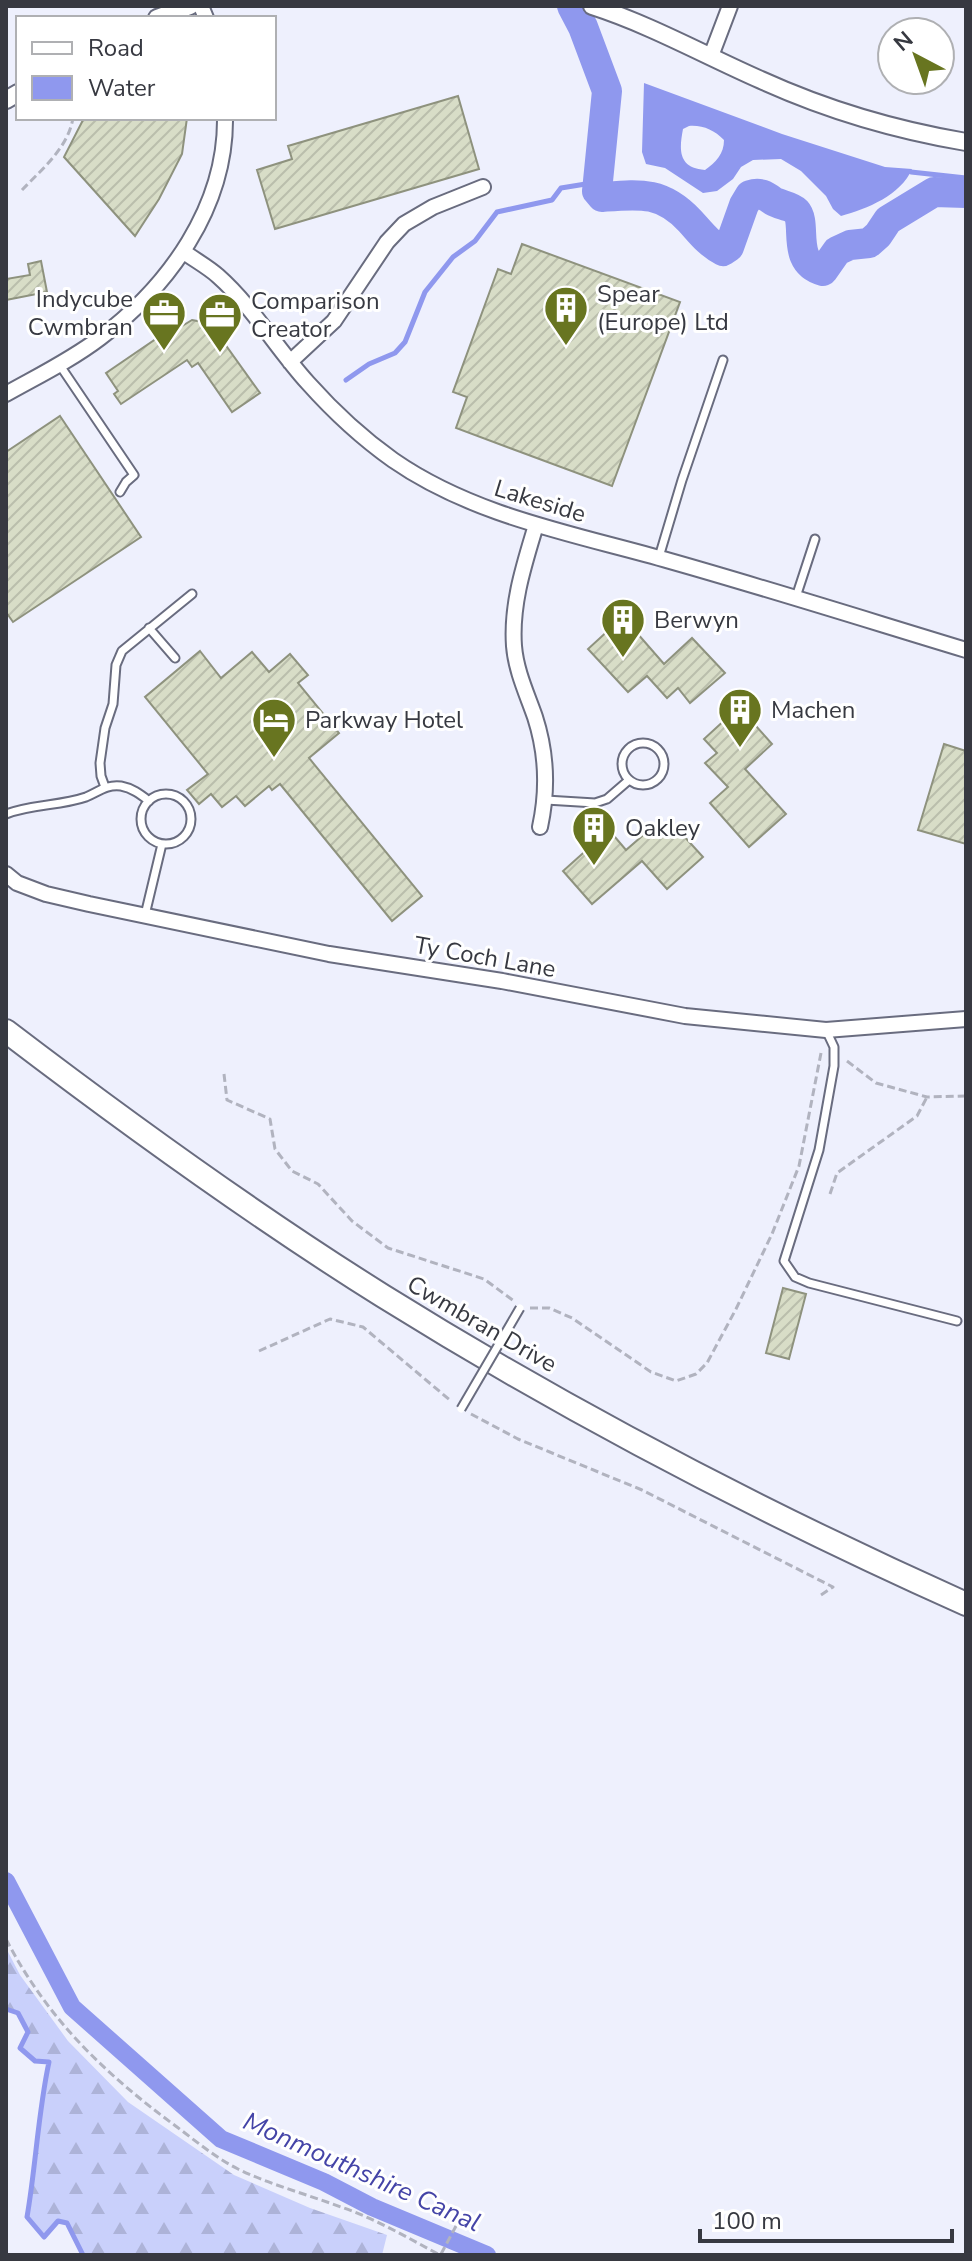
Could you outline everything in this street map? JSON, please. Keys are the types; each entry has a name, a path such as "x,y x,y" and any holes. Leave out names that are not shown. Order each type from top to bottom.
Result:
{"main road":[{"name":"Cwmbran Drive","path":"6,1031 171,1155 382,1295 505,1370 717,1486 966,1604"}],"street":[{"path":"162,16 190,6"},
{"path":"592,6 630,19 818,104 874,123 966,142"},
{"path":"711,56 730,6"},
{"path":"6,394 100,339 164,278 184,252 207,207 219,171 226,133 225,120"},
{"path":"290,362 334,321 387,242 404,224 433,207 483,187"},
{"name":"Lakeside","path":"184,252 218,276 248,308 290,362 356,431 393,460 429,482 485,508 536,525 659,557 966,650"},
{"path":"536,525 516,595 514,649 543,746 546,800 540,827"},
{"name":"Ty Coch Lane","path":"6,874 17,883 46,894 145,916 329,954 502,981 685,1016 826,1030 966,1019"}],"lane":[{"path":"659,557 723,360"},
{"path":"59,364 134,475 120,492"},
{"path":"796,598 815,539"},
{"path":"105,787 100,763 105,728 113,704 116,665 122,651 192,594"},
{"path":"149,628 175,658"},
{"path":"639,743 654,746 664,758 658,780 643,786 629,780 622,767 626,752 639,743"},
{"path":"546,800 595,803 607,799 629,780"},
{"path":"6,814 65,803 105,787 121,786 136,791 149,801"},
{"path":"171,793 189,807 191,823 189,830 178,841 162,844 148,836 141,823 144,807 149,801 155,796 171,793"},
{"path":"145,916 162,844"},
{"path":"826,1030 834,1047 834,1066 819,1150 784,1261 795,1277 809,1283 957,1321"},
{"path":"461,1409 520,1308"}],"path":[{"path":"22,190 62,145 73,120"},
{"path":"224,1074 227,1100 270,1119 275,1149 292,1171 318,1184 352,1221 388,1248 484,1279 512,1298 520,1308 549,1308 572,1318 651,1372 676,1381 696,1374 707,1363 772,1234 799,1166 826,1030"},
{"path":"834,1047 876,1083 927,1097 966,1096"},
{"path":"830,1194 837,1173 917,1116 927,1097"},
{"path":"259,1351 330,1319 363,1327 461,1409 518,1439 642,1490 833,1587 821,1595"},
{"path":"6,1939 35,1989 77,2043 120,2084 235,2168 272,2184 343,2207 441,2255 456,2226"}],"green space":[{"path":"6,1948 20,1975 68,2041 128,2102 234,2175 310,2208 387,2235 382,2255 83,2255 67,2224 59,2221 44,2237 27,2217 48,2062 35,2061 20,2048 28,2032 18,2013 6,2009"}],"water":[{"path":"644,83 782,134 885,167 912,169 892,193 872,205 841,216 801,171 781,159 753,160 741,167 733,179 717,191 703,193 665,168 646,164 642,152","holes":["694,126 708,129 724,140 719,157 705,170 690,166 682,157 683,129"]}],"building":[{"path":"458,96 479,169 275,229 257,170 292,159 288,146"},
{"path":"83,120 187,120 182,154 159,199 135,236 64,157"},
{"name":"Spear (Europe) Ltd","path":"522,244 680,302 612,486 456,428 467,397 453,392 498,269 511,274"},
{"path":"41,261 47,292 6,300 6,279 30,275 28,264"},
{"path":"192,320 212,326 260,393 232,412 198,363 192,367 187,360 121,404 114,394 118,391 106,373 172,328 174,331"},
{"path":"60,416 141,537 13,622 6,612 6,452"},
{"path":"623,617 664,664 692,638 725,673 690,703 678,688 667,698 647,676 628,692 588,649"},
{"path":"200,651 221,678 252,652 269,672 290,654 308,675 298,683 339,733 309,758 422,896 392,921 280,784 272,790 269,786 245,806 236,796 222,807 211,794 199,804 187,790 208,774 145,697"},
{"path":"739,707 772,744 745,769 786,814 749,847 710,803 728,787 705,763 717,753 704,739"},
{"path":"944,744 966,751 966,844 918,830"},
{"path":"671,822 703,857 667,889 642,861 592,904 563,871 609,830 626,850 648,831 654,838"},
{"path":"783,1288 806,1294 789,1359 766,1353"}],"waterway":[{"path":"572,6 607,91 597,191 602,197 639,195 660,199 680,211 723,251 729,247 750,195 762,195 796,211 807,260 823,271 837,251 850,245 869,243 888,220 934,192 966,193"},
{"path":"911,172 966,178"},
{"path":"346,380 369,364 395,353 405,342 425,292 453,257 475,241 497,212 552,200 561,188 598,182"},
{"name":"Monmouthshire Canal","path":"6,1881 72,2007 221,2139 487,2255"},
{"path":"6,2009 18,2013 28,2032 20,2048 35,2061 49,2062 27,2217 44,2237 58,2221 67,2223 83,2255"}],"place":[{"name":"Spear (Europe) Ltd","path":"566,347"},
{"name":"Indycube Cwmbran","path":"164,352"},
{"name":"Comparison Creator","path":"220,354"},
{"name":"Berwyn","path":"623,659"},
{"name":"Machen","path":"740,749"},
{"name":"Parkway Hotel","path":"274,759"},
{"name":"Oakley","path":"594,867"}]}
